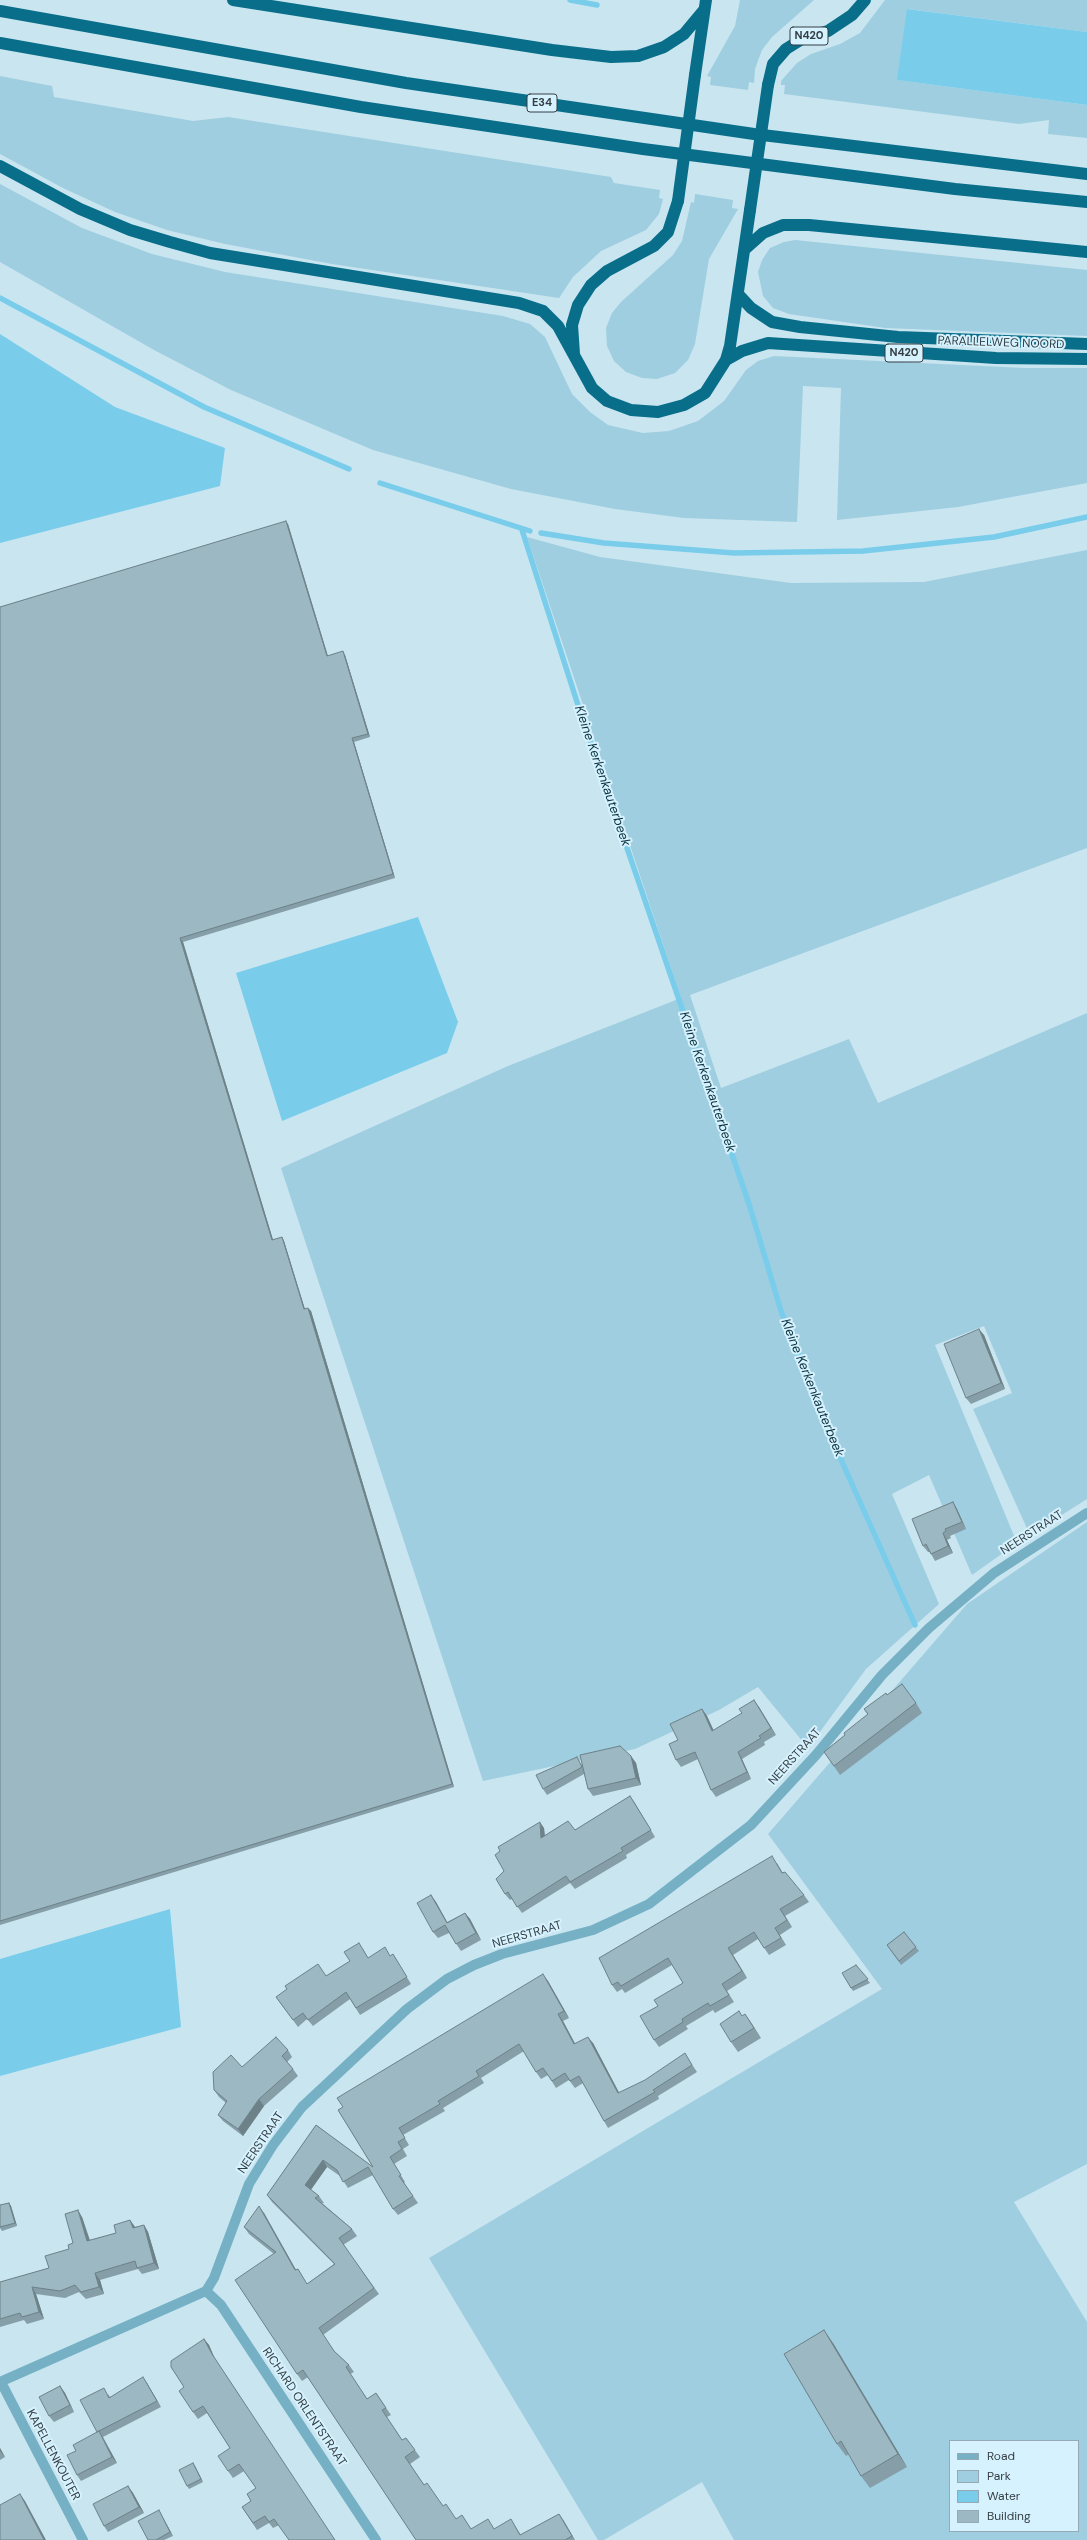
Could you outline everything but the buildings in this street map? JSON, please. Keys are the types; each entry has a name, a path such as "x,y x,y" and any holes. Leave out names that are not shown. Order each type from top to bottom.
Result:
{"highway":[{"path":"233,0 552,50 611,57 638,56 664,47 684,34 705,5"},
{"name":"N420","path":"705,5 678,201 668,232 654,246 607,271 591,285 578,305 572,325 575,357 592,388 607,401 631,410 658,412 684,405 705,392 726,360 745,249 768,85 773,64 786,49 802,39 828,30 852,15 865,0"},
{"name":"E34","path":"0,11 414,84 754,134 1087,174"},
{"path":"0,43 362,107 643,149 955,189 1087,202"},
{"path":"0,166 80,209 130,230 210,253 519,303 542,311 558,326 575,357"},
{"path":"745,249 763,233 783,224 808,225 1087,252"},
{"name":"PARALLELWEG NOORD","path":"738,294 750,308 772,322 800,327 906,338 1087,344"},
{"name":"PARALLELWEG NOORD","path":"726,360 742,351 768,343 996,358 1087,359"}],"street":[{"name":"NEERSTRAAT","path":"206,2291 214,2278 249,2184 273,2145 302,2107 402,2014 447,1979 474,1964 502,1954 594,1930 649,1904 751,1825 816,1755 882,1675 929,1628 994,1573 1087,1513"},
{"path":"1,2382 206,2291"},
{"name":"RICHARD ORLENTSTRAAT","path":"206,2291 221,2305 376,2540"},
{"name":"KAPELLENKOUTER","path":"1,2382 83,2540"}],"green space":[{"path":"740,0 814,0 772,37 762,50 755,69 754,83 749,82 748,90 710,85 711,77 707,76 735,26"},
{"path":"885,0 1087,0 1087,32 908,9 898,80 1087,105 1087,138 1048,134 1049,120 1019,124 784,94 785,85 781,85 781,81 797,63 811,54 840,44 860,33"},
{"path":"0,76 52,86 54,97 193,121 228,117 611,177 614,183 660,190 659,198 663,199 659,214 646,230 601,251 573,277 559,298 332,264 225,244 167,230 115,212 63,188 0,154"},
{"path":"0,184 82,228 152,254 225,272 503,316 530,324 545,337 572,394 590,412 608,425 643,433 669,431 698,421 724,401 746,370 758,361 774,356 1025,368 1087,368 1087,483 958,507 837,520 841,388 803,386 797,522 684,518 615,509 511,489 373,450 231,390 154,350 0,262"},
{"path":"695,194 733,200 732,208 738,209 709,259 695,344 688,360 675,373 657,379 642,378 626,372 614,361 607,346 606,328 612,313 621,302 673,255 682,241 691,202 694,203"},
{"path":"795,240 1087,270 1087,336 885,328 789,314 773,308 763,296 758,272 762,260 770,248 784,242"},
{"path":"527,537 600,557 791,583 924,582 1087,550 1087,848 690,995 721,1088 849,1039 878,1103 1087,1013 1087,1499 1030,1535 973,1409 1012,1393 984,1326 935,1345 1017,1543 972,1575 929,1475 892,1494 939,1604 866,1669 808,1748 758,1687 719,1710 635,1749 483,1781 281,1168 508,1066 681,998"},
{"path":"1087,1522 1087,2164 1014,2202 1087,2322 1087,2540 734,2540 702,2482 604,2540 598,2540 429,2258 882,1989 768,1834 967,1604"}],"water":[{"path":"907,9 1087,32 1087,105 897,80"},
{"path":"0,334 115,407 225,448 220,486 0,543"},
{"path":"418,917 458,1022 447,1053 282,1121 236,973"},
{"path":"170,1909 181,2027 0,2076 0,1959"}],"waterway":[{"path":"570,0 597,5"},
{"path":"0,298 204,407 349,469"},
{"path":"380,483 530,531"},
{"path":"541,533 604,543 734,553 863,551 994,537 1087,517"},
{"name":"Kleine Kerkenkauterbeek","path":"522,530 577,702 749,1204 781,1311 843,1464 915,1625"}]}
